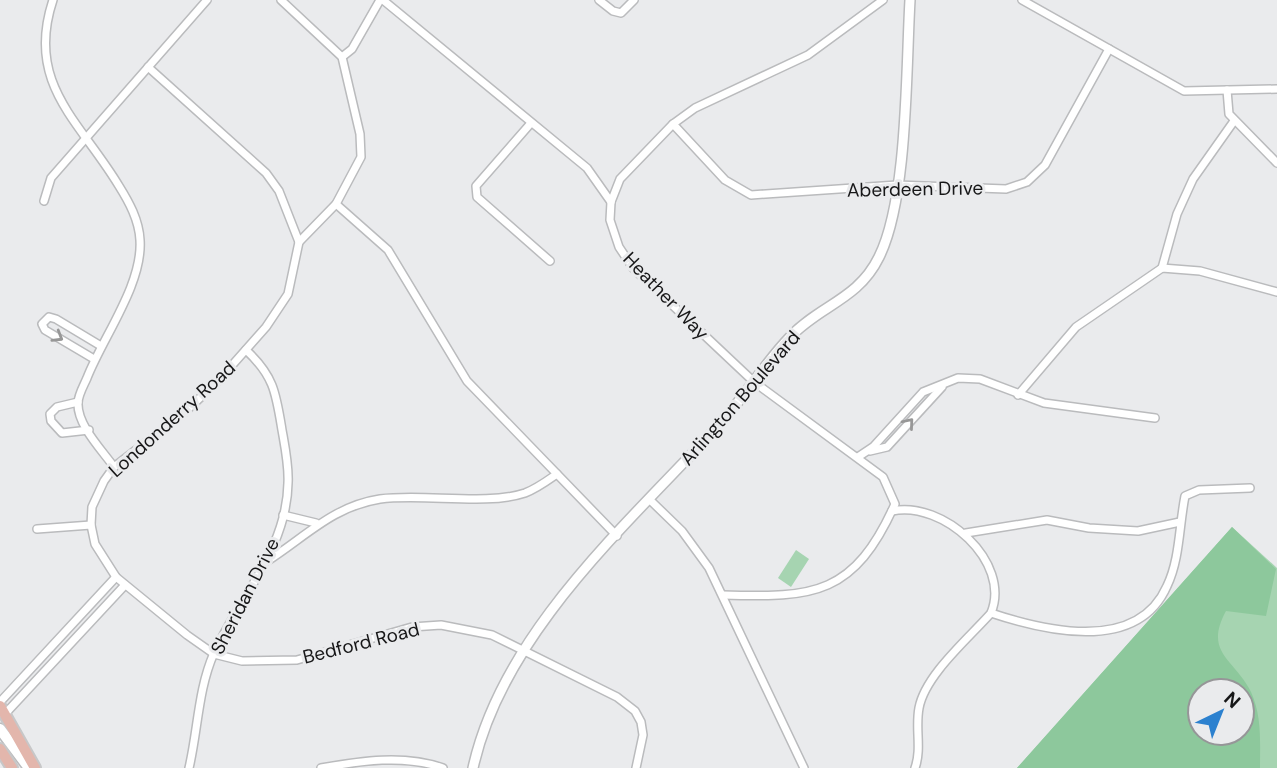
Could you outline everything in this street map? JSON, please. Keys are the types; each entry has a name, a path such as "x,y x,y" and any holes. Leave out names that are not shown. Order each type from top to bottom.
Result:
{"main road":[{"path":"1,708 32,768"},
{"path":"0,729 32,768"},
{"path":"1,752 12,768"}],"street":[{"path":"53,0 45,41 47,68 54,93 124,194 138,223 141,242 135,276 94,359 78,402 81,417 114,467"},
{"path":"44,201 51,178 207,0"},
{"path":"148,67 266,173 279,191 299,242 337,204 360,157 360,134 342,57 281,0"},
{"path":"342,57 352,49 381,0 587,168 611,202"},
{"path":"599,0 613,11 621,13 634,0"},
{"path":"611,202 620,179 630,165 673,124 695,108 808,55 883,0"},
{"name":"Arlington Boulevard","path":"473,768 493,706 524,651 554,606 724,420 795,331 850,295 871,272 888,232 897,185 910,0"},
{"path":"1022,0 1174,88 1184,91 1277,89"},
{"name":"Aberdeen Drive","path":"673,124 724,180 751,195 897,185 1006,189 1027,182 1055,150 1110,49"},
{"path":"1227,90 1229,114 1277,163"},
{"path":"1162,268 1177,214 1193,179 1234,121"},
{"path":"531,122 482,178 476,191 477,198 550,261"},
{"name":"Heather Way","path":"611,202 614,236 633,268 754,382 883,477 895,504 892,511"},
{"path":"337,204 388,250 467,381 617,536"},
{"name":"Londonderry Road","path":"91,526 92,507 114,467 186,411 246,350 288,294 299,242"},
{"path":"1018,395 1076,327 1162,268 1200,271 1277,292"},
{"path":"94,359 45,330 42,324 50,317 56,319 101,345"},
{"name":"Sheridan Drive","path":"189,768 199,707 214,654 266,562 283,515 288,484 276,393 267,372 246,350"},
{"path":"867,452 923,392 971,377 1044,403 1155,418"},
{"path":"858,457 887,447 945,384"},
{"path":"78,402 57,407 50,414 51,421 62,433 89,430"},
{"path":"266,562 317,523 342,510 381,499 512,496 536,488 557,474"},
{"path":"991,613 1064,631 1098,633 1130,622 1153,607 1168,585 1176,561 1185,496 1192,491 1250,488"},
{"path":"650,500 697,549 723,595 804,768"},
{"path":"723,595 779,597 811,593 838,583 870,549 892,511 904,509 936,516 965,533 995,585 996,600 991,613 926,688 918,712 919,748 915,768"},
{"path":"283,515 317,523"},
{"path":"965,533 1047,520 1088,528 1138,531 1180,522"},
{"path":"1,708 54,663 125,585 101,556 91,526 37,529"},
{"path":"1,708 116,577"},
{"name":"Bedford Road","path":"125,585 214,654 243,661 297,660 412,627 441,625 492,635 617,697 635,711 641,722 643,735 636,768"},
{"path":"46,655 54,663"},
{"path":"321,768 363,761 397,760 443,768"}],"green space":[{"path":"1232,527 1277,568 1277,768 1017,768"},
{"path":"1232,527 1276,569 1266,616 1226,611 1220,625 1220,646 1241,677 1186,677 1186,747 1256,747 1256,706 1260,729 1260,768 1017,768"},
{"path":"796,550 809,559 791,587 778,578"}]}
